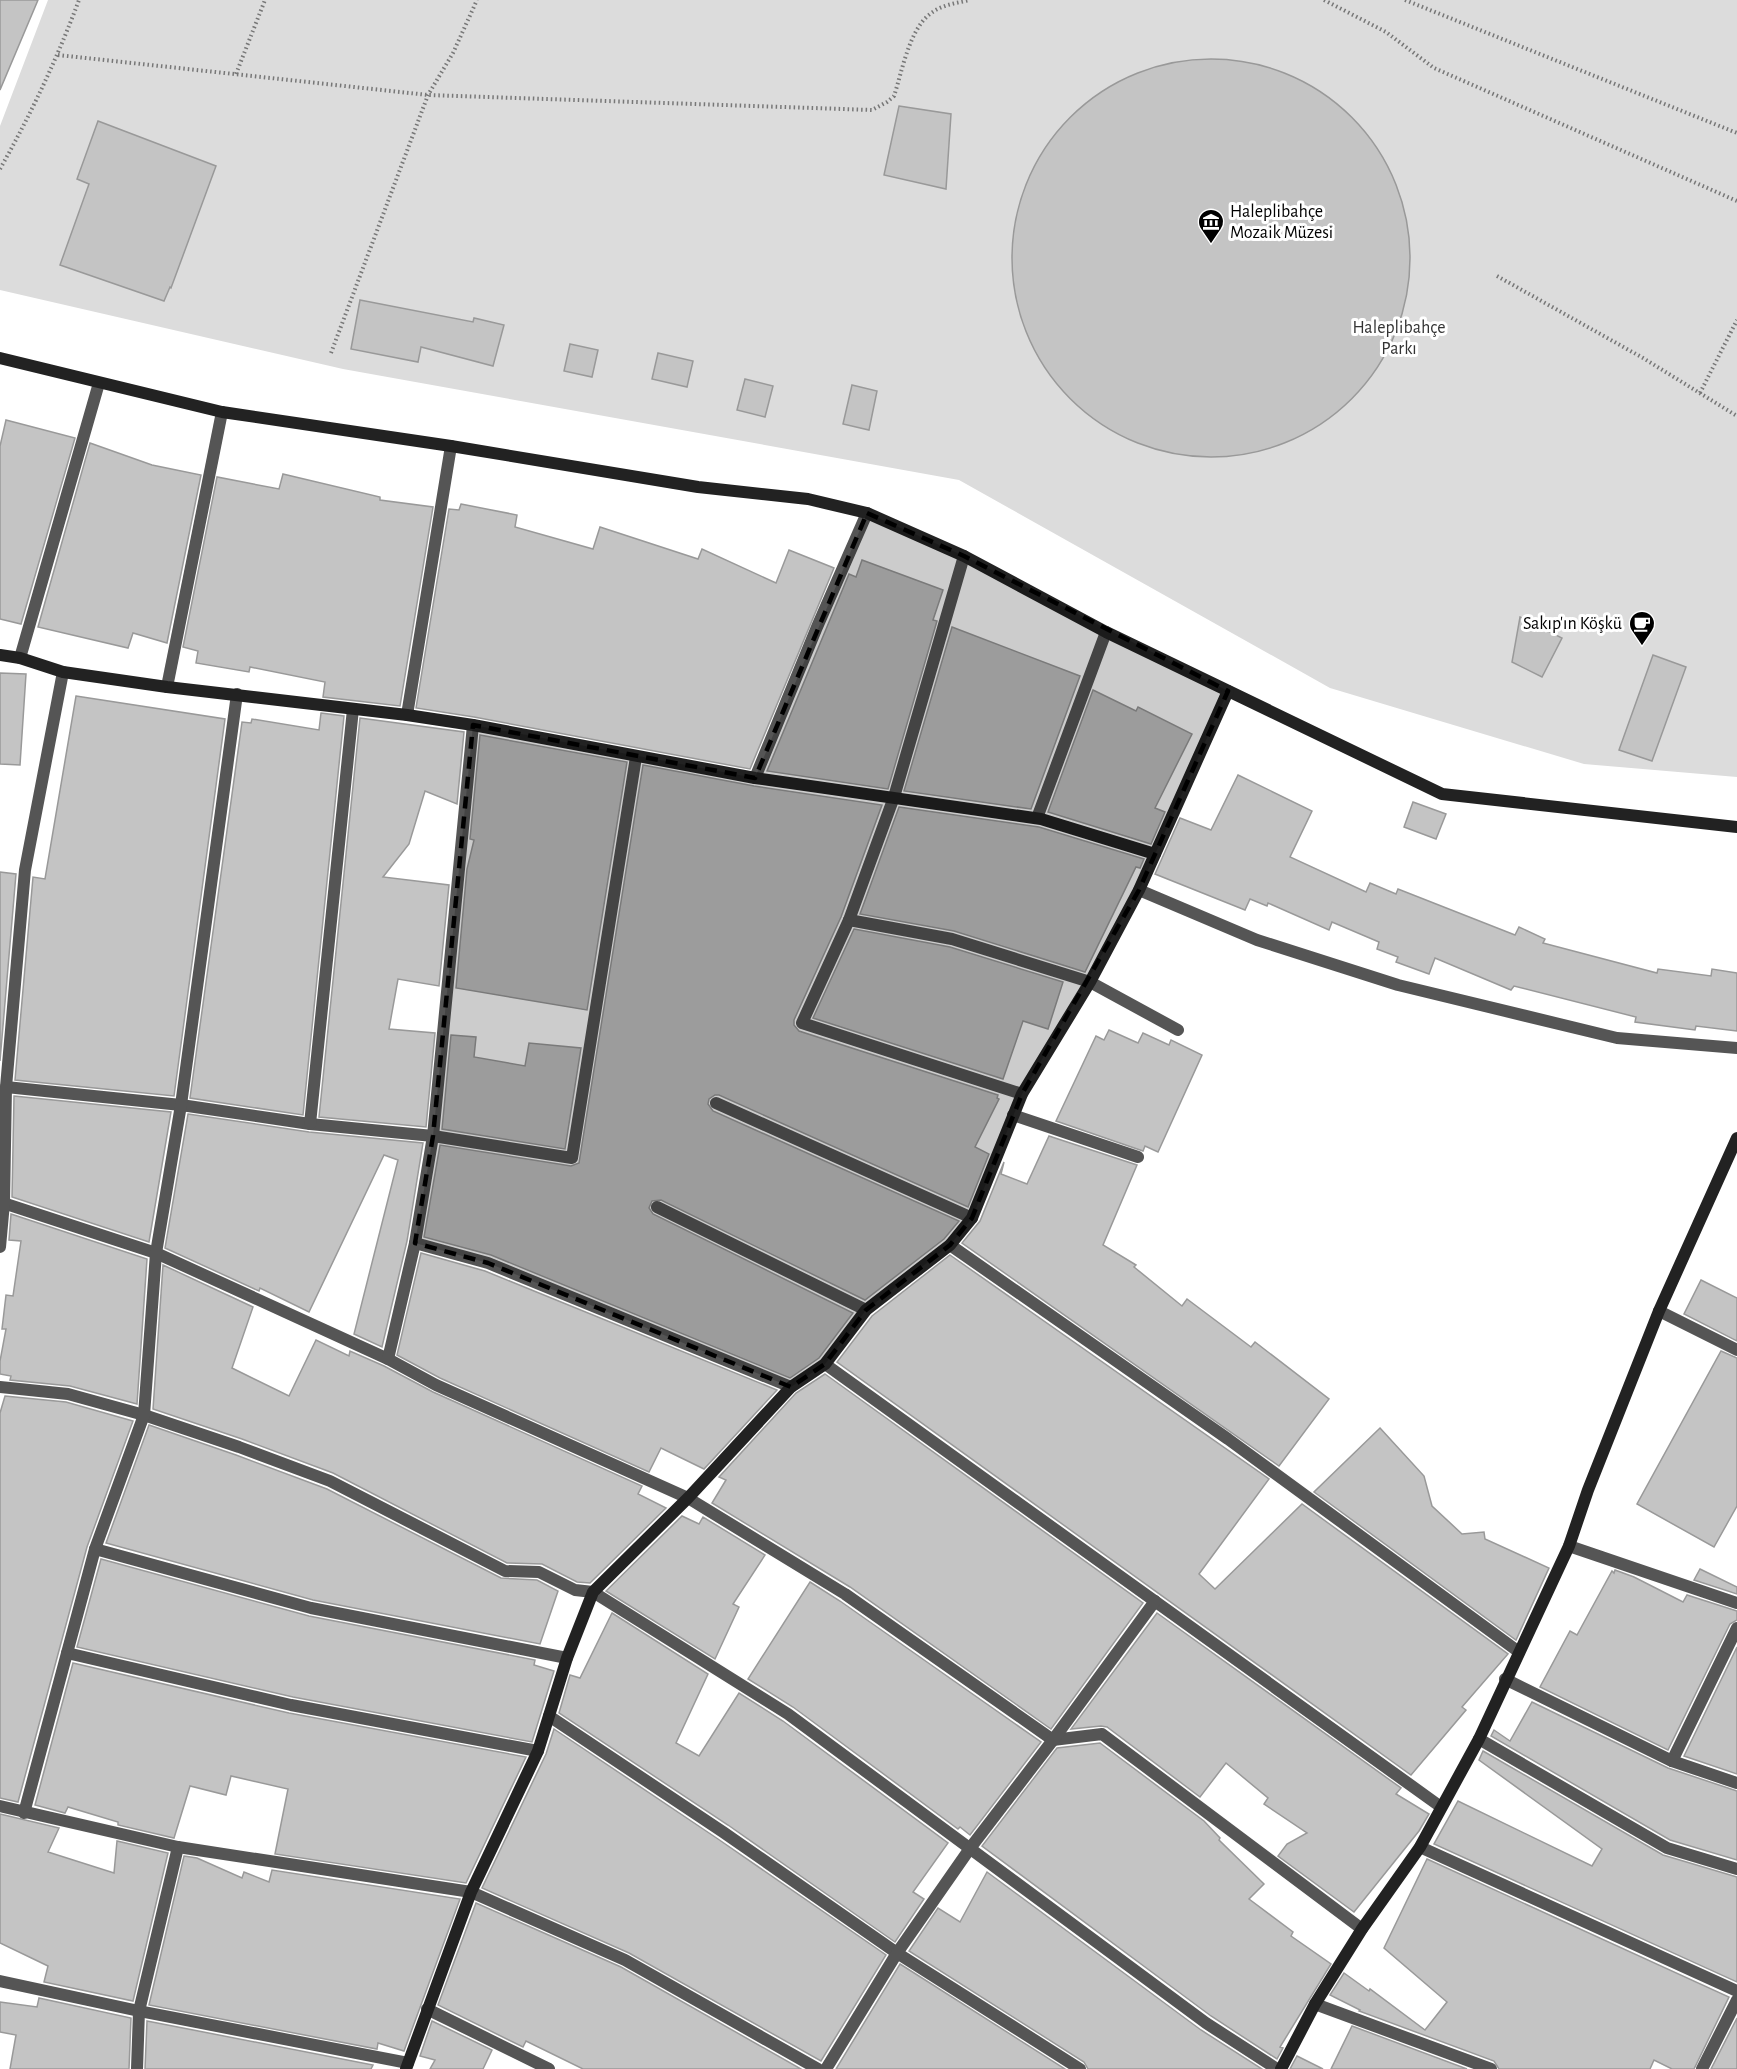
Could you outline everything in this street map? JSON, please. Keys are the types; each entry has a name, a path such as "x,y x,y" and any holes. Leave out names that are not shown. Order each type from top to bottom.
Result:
{"street":[{"path":"0,358 222,412 451,446 698,487 808,499 867,513 964,556 1106,632 1442,794 1737,827"},
{"path":"20,658 99,383"},
{"path":"167,687 222,412"},
{"path":"407,715 451,446"},
{"path":"755,778 867,513"},
{"path":"964,556 894,797 849,920 802,1023 1022,1094"},
{"path":"1037,818 1106,632"},
{"path":"0,655 20,658 63,672 167,687 407,715 473,725 755,778 1037,818 1155,854"},
{"path":"0,1247 6,1087 25,870 63,672"},
{"path":"0,1981 406,2066 471,1892 538,1751 567,1658 593,1592 688,1498 790,1387 825,1364 866,1310 950,1245 972,1218 1022,1094 1090,982 1139,890 1228,691"},
{"path":"24,1813 95,1549 144,1415 156,1252 181,1105 237,694"},
{"path":"310,1124 353,709"},
{"path":"388,1359 415,1242 433,1136 473,725"},
{"path":"6,1087 181,1105 310,1124 433,1136 572,1158 636,757"},
{"path":"1139,890 1257,940 1398,985 1617,1038 1737,1048"},
{"path":"849,920 952,939 1090,982 1178,1030"},
{"path":"717,1103 972,1218"},
{"path":"1013,1115 1138,1157"},
{"path":"0,1387 68,1394 144,1415 239,1447 330,1481 506,1571 539,1572 574,1590 593,1592 789,1714 1206,2023 1279,2069 1315,2004 1362,1929 1420,1847 1479,1738 1569,1546 1588,1490 1659,1311 1737,1138"},
{"path":"2,1202 156,1252 388,1359 436,1385 688,1498 844,1594 1053,1740 1102,1734 1362,1929"},
{"path":"657,1207 866,1310"},
{"path":"415,1242 488,1263 790,1387"},
{"path":"950,1245 1238,1446 1519,1652"},
{"path":"1659,1311 1737,1350"},
{"path":"825,1364 1442,1807"},
{"path":"1569,1546 1737,1603"},
{"path":"95,1549 311,1608 567,1658"},
{"path":"826,2069 897,1953 970,1847 1053,1740 1155,1601"},
{"path":"1672,1761 1737,1628"},
{"path":"67,1653 291,1705 538,1751"},
{"path":"1505,1679 1672,1761 1737,1783"},
{"path":"549,1716 723,1832 897,1953 1080,2069"},
{"path":"1479,1738 1668,1848 1737,1869"},
{"path":"0,1806 178,1847 471,1892 625,1960 818,2069"},
{"path":"137,2069 139,2011 178,1847"},
{"path":"1420,1847 1737,1991"},
{"path":"1702,2069 1737,2000"},
{"path":"1315,2004 1491,2069"},
{"path":"427,2009 549,2069"}],"path":[{"path":"0,169 27,121 58,55 79,0"},
{"path":"236,74 265,0"},
{"path":"331,353 428,95 453,53 477,0"},
{"path":"58,55 428,95 872,110 894,96 912,42 922,21 931,13 947,5 970,0"},
{"path":"1324,0 1386,32 1434,68 1737,201"},
{"path":"1405,0 1737,133"},
{"path":"1497,276 1643,358 1737,416"},
{"path":"1700,393 1737,320"}],"highlighted area":[{"path":"867,513 964,556 1228,691 1139,890 1022,1094 972,1218 950,1245 866,1310 825,1364 791,1387 488,1263 415,1243 433,1136 473,725 755,778"}],"green space":[{"name":"Haleplibahçe Parkı","path":"48,0 1737,0 1737,777 1584,764 1330,688 959,480 343,369 0,290 0,126"}],"building":[{"path":"0,0 38,0 0,90"},
{"name":"Haleplibahçe Mozaik Müzesi","path":"1211,59 1250,63 1287,74 1322,93 1352,117 1376,147 1395,182 1406,219 1410,258 1406,297 1395,334 1376,369 1352,399 1322,423 1287,442 1250,453 1211,457 1172,453 1135,442 1100,423 1070,399 1046,369 1027,334 1016,297 1012,258 1016,219 1027,182 1046,147 1070,117 1100,93 1135,74 1172,63"},
{"path":"899,106 951,114 946,189 884,175"},
{"path":"98,121 216,166 171,288 164,301 60,265 89,184 77,179"},
{"path":"360,300 473,322 474,318 504,325 493,366 421,347 418,362 351,349"},
{"path":"570,344 598,350 592,377 564,371"},
{"path":"658,353 693,361 687,387 652,379"},
{"path":"745,379 773,386 765,417 737,410"},
{"path":"852,385 877,391 869,430 843,424"},
{"path":"6,420 75,438 21,624 0,619 0,446"},
{"path":"90,443 152,465 201,475 167,643 133,633 128,648 38,627"},
{"path":"283,474 380,497 380,500 433,507 400,706 323,697 325,682 250,667 249,672 196,663 198,651 183,647 217,477 279,489"},
{"path":"461,504 517,515 515,527 593,549 600,527 698,559 702,549 776,583 789,550 834,568 750,769 416,708 449,509 459,510"},
{"path":"862,560 943,590 933,620 937,621 888,789 767,771 849,574 856,577"},
{"path":"1520,617 1562,638 1542,677 1512,662"},
{"path":"952,627 1080,676 1031,809 904,791"},
{"path":"1653,655 1686,667 1652,761 1619,750"},
{"path":"0,673 26,674 20,765 0,764"},
{"path":"1093,690 1136,711 1138,707 1192,734 1155,808 1165,812 1151,844 1048,812"},
{"path":"76,696 225,719 174,1096 15,1080 33,877 45,879"},
{"path":"321,713 344,716 303,1115 190,1098 242,722 251,723 252,719 319,730"},
{"path":"360,718 464,732 457,804 425,791 409,844 383,877 449,885 439,986 398,979 389,1029 435,1033 426,1127 319,1117"},
{"path":"480,735 627,762 587,1010 456,988 467,869 474,840 470,839"},
{"path":"643,765 754,786 882,805 841,917 794,1020 794,1025 799,1031 998,1095 999,1099 975,1147 989,1154 968,1207 719,1095 709,1099 708,1104 713,1111 959,1221 944,1239 865,1300 661,1200 652,1201 649,1208 653,1214 853,1313 819,1358 790,1378 491,1255 424,1237 440,1145 571,1166 579,1163"},
{"path":"1238,775 1312,811 1290,857 1366,892 1370,883 1396,894 1398,889 1515,935 1519,927 1545,939 1543,943 1657,973 1658,969 1711,976 1712,969 1737,973 1737,1031 1696,1026 1695,1030 1635,1022 1636,1017 1514,986 1511,990 1435,958 1429,974 1396,962 1398,957 1377,949 1379,942 1332,922 1329,930 1268,903 1267,906 1250,899 1245,910 1155,874 1180,818 1211,830"},
{"path":"1413,802 1446,814 1436,839 1404,827"},
{"path":"899,807 1039,827 1144,859 1140,868 1136,867 1085,972 954,931 860,914"},
{"path":"0,872 16,874 0,1061"},
{"path":"854,929 950,947 1063,982 1048,1029 1023,1021 1003,1079 813,1018"},
{"path":"1109,1030 1138,1043 1143,1033 1169,1045 1171,1040 1202,1055 1158,1152 1145,1146 1143,1151 1056,1121 1096,1036 1104,1040"},
{"path":"451,1035 476,1037 474,1057 525,1066 529,1043 581,1048 565,1149 442,1129"},
{"path":"14,1096 171,1112 149,1242 12,1197"},
{"path":"188,1114 309,1132 423,1143 407,1241 382,1347 354,1334 398,1160 384,1155 309,1312 260,1288 259,1291 165,1248"},
{"path":"1049,1136 1137,1165 1103,1245 1136,1265 1134,1267 1182,1306 1187,1299 1251,1347 1255,1342 1329,1399 1279,1466 962,1243 980,1221 1004,1162 1001,1174 1027,1184"},
{"path":"11,1214 147,1259 137,1404 70,1386 10,1380 11,1376 0,1374 6,1329 2,1329 6,1295 13,1296 21,1241 9,1240"},
{"path":"421,1253 485,1271 777,1390 704,1469 661,1448 649,1472 440,1378 397,1355"},
{"path":"950,1255 1269,1479 1199,1574 1215,1589 1302,1504 1508,1654 1462,1707 1466,1710 1411,1775 837,1362 872,1316"},
{"path":"163,1265 253,1307 232,1368 289,1396 316,1340 349,1356 350,1351 384,1366 433,1392 642,1486 638,1494 666,1508 590,1583 577,1582 542,1564 507,1563 333,1473 153,1409"},
{"path":"1701,1280 1737,1298 1737,1341 1684,1314"},
{"path":"1721,1351 1737,1358 1737,1506 1714,1547 1637,1504"},
{"path":"825,1374 1143,1603 1051,1729 850,1587 712,1503 726,1480 719,1477 796,1393"},
{"path":"5,1396 66,1402 133,1421 87,1547 18,1802 0,1798 0,1413"},
{"path":"149,1425 327,1489 501,1578 537,1580 558,1591 540,1644 313,1600 106,1543"},
{"path":"1380,1428 1424,1476 1432,1506 1462,1534 1484,1532 1485,1539 1549,1568 1516,1640 1314,1492"},
{"path":"682,1516 699,1524 703,1517 765,1555 733,1604 739,1607 715,1659 606,1591"},
{"path":"101,1559 309,1616 535,1660 534,1665 554,1671 532,1742 293,1697 77,1647"},
{"path":"1700,1569 1737,1587 1737,1594 1694,1580"},
{"path":"1615,1570 1683,1602 1687,1595 1737,1611 1737,1620 1730,1624 1668,1750 1540,1687 1570,1631 1577,1635 1612,1571 1614,1573"},
{"path":"810,1582 1041,1742 970,1835 960,1827 958,1829 793,1707 748,1679"},
{"path":"612,1613 708,1674 676,1743 699,1756 739,1693 783,1721 948,1843 913,1892 924,1899 895,1942 728,1825 559,1713 570,1675 580,1678"},
{"path":"1157,1613 1401,1788 1396,1794 1429,1814 1419,1831 1354,1912 1278,1856 1287,1844 1307,1833 1264,1804 1268,1798 1226,1763 1200,1797 1107,1727 1071,1729"},
{"path":"1737,1647 1737,1774 1684,1756"},
{"path":"73,1663 289,1713 526,1757 466,1883 275,1854 288,1789 231,1776 226,1795 190,1786 174,1838 118,1825 118,1822 68,1807 65,1813 35,1805"},
{"path":"1532,1702 1668,1768 1737,1791 1737,1860 1670,1840 1491,1736 1494,1730 1510,1741"},
{"path":"554,1729 886,1955 821,2061 629,1953 482,1888 546,1754"},
{"path":"1100,1743 1204,1821 1220,1838 1219,1840 1264,1884 1249,1899 1293,1932 1291,1936 1331,1964 1280,2047 1283,2048 1277,2059 1211,2016 982,1846 1057,1748"},
{"path":"1483,1751 1663,1855 1737,1877 1737,1982 1434,1844 1458,1801 1592,1866 1602,1849 1479,1760"},
{"path":"0,1814 59,1828 48,1852 114,1873 117,1841 168,1853 133,2001 44,1982 48,1966 0,1943"},
{"path":"184,1856 197,1858 242,1878 244,1872 269,1882 272,1870 460,1899 404,2051 378,2043 377,2049 149,2005"},
{"path":"1427,1859 1729,1997 1694,2069 1672,2069 1654,2060 1650,2069 1499,2069 1494,2061 1359,2011 1330,1995 1344,1973 1369,1991 1370,1989 1425,2030 1447,2002 1384,1948"},
{"path":"987,1872 1201,2030 1262,2069 1088,2069 1084,2062 909,1951 938,1908 960,1922"},
{"path":"476,1903 621,1967 801,2069 583,2069 526,2041 523,2047 438,2005"},
{"path":"900,1964 1065,2069 836,2069"},
{"path":"39,1998 131,2018 129,2069 10,2069 16,2035 0,2032 0,2002 37,2007"},
{"path":"1737,2018 1737,2069 1711,2069"},
{"path":"147,2021 373,2065 371,2069 145,2069"},
{"path":"432,2021 492,2050 483,2069 430,2069 435,2060 420,2056"},
{"path":"1352,2026 1467,2069 1331,2069"},
{"path":"1297,2056 1323,2069 1290,2069"}],"place":[{"name":"Haleplibahçe Mozaik Müzesi","path":"1211,245"},
{"name":"Sakıp'ın Köşkü","path":"1642,647"}]}
